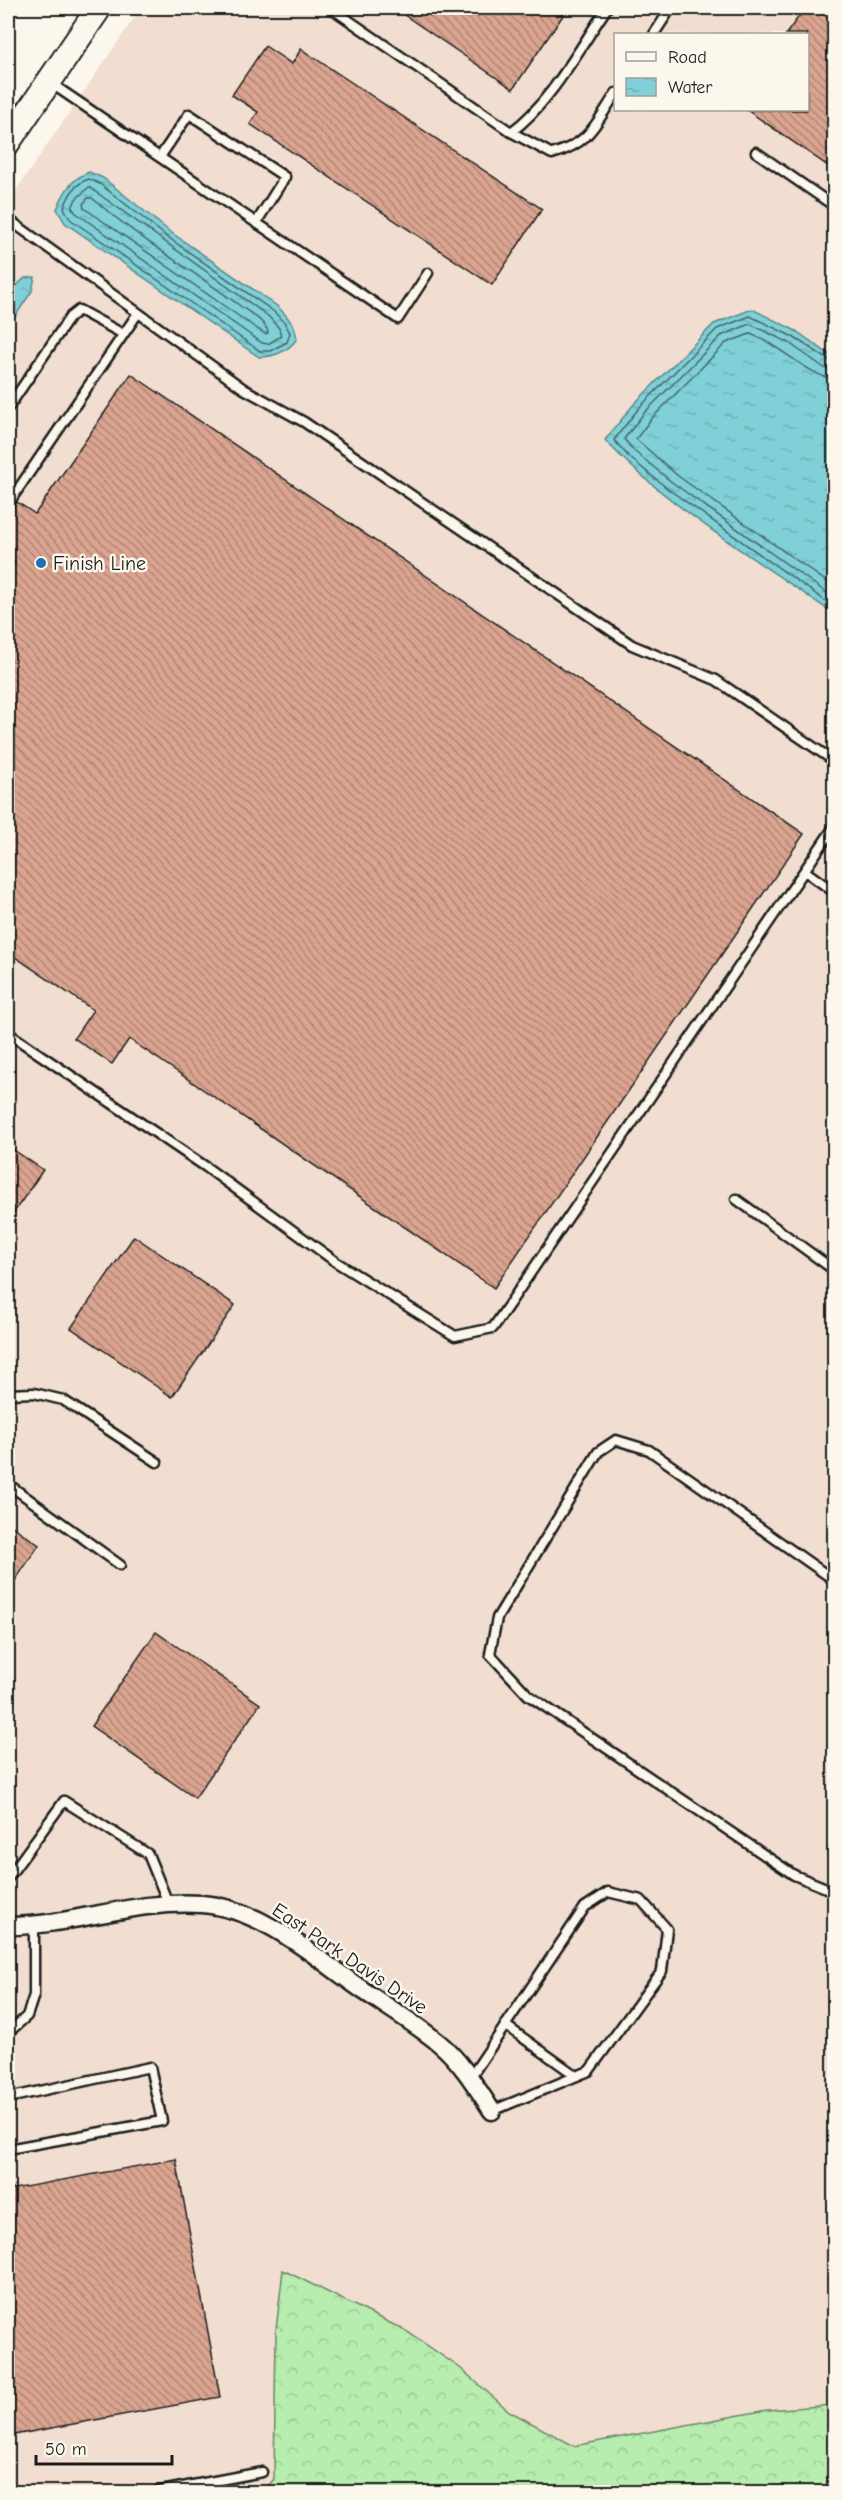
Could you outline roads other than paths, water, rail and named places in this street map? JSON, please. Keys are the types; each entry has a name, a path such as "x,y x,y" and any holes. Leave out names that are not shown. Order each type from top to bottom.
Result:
{"main road":[{"path":"8,142 99,8"}],"street":[{"name":"East Park Davis Drive","path":"8,1926 34,1926 168,1903 203,1904 233,1909 275,1930 440,2044 470,2078 492,2111"}],"lane":[{"path":"331,8 511,132 552,154 573,148 588,136 614,95"},
{"path":"511,132 525,122 543,101 607,8"},
{"path":"655,33 671,8"},
{"path":"49,82 398,319 428,273"},
{"path":"160,157 189,114 285,177 256,223"},
{"path":"756,152 834,206"},
{"path":"8,219 244,389 304,422 632,645 716,680 834,761"},
{"path":"8,408 70,317 79,310 123,334"},
{"path":"8,504 138,313"},
{"path":"8,1033 196,1161 336,1262 455,1336 493,1328 834,827"},
{"path":"804,871 834,892"},
{"path":"736,1199 834,1270"},
{"path":"8,1394 34,1393 63,1400 157,1462"},
{"path":"834,1580 649,1450 616,1440 598,1452 497,1618 490,1653 528,1695 794,1875 831,1890 834,1889"},
{"path":"8,1484 120,1565"},
{"path":"8,1878 64,1801 148,1854 168,1903"},
{"path":"470,2078 585,1907 608,1892 641,1900 667,1929 662,1971 589,2071 492,2111"},
{"path":"8,2033 27,2016 34,1995 34,1926"},
{"path":"505,2025 575,2075"},
{"path":"8,2098 150,2067 162,2121 8,2149"},
{"path":"156,2493 262,2472"}],"water":[{"path":"89,172 103,178 169,231 277,306 292,325 297,339 280,353 259,357 65,223 57,209 65,192 73,182"},
{"path":"35,277 32,291 8,327 8,293 25,278"},
{"path":"752,309 796,331 834,358 834,614 685,511 630,465 605,440 634,404 714,324"}],"place":[{"name":"Finish Line","path":"41,563"}]}
